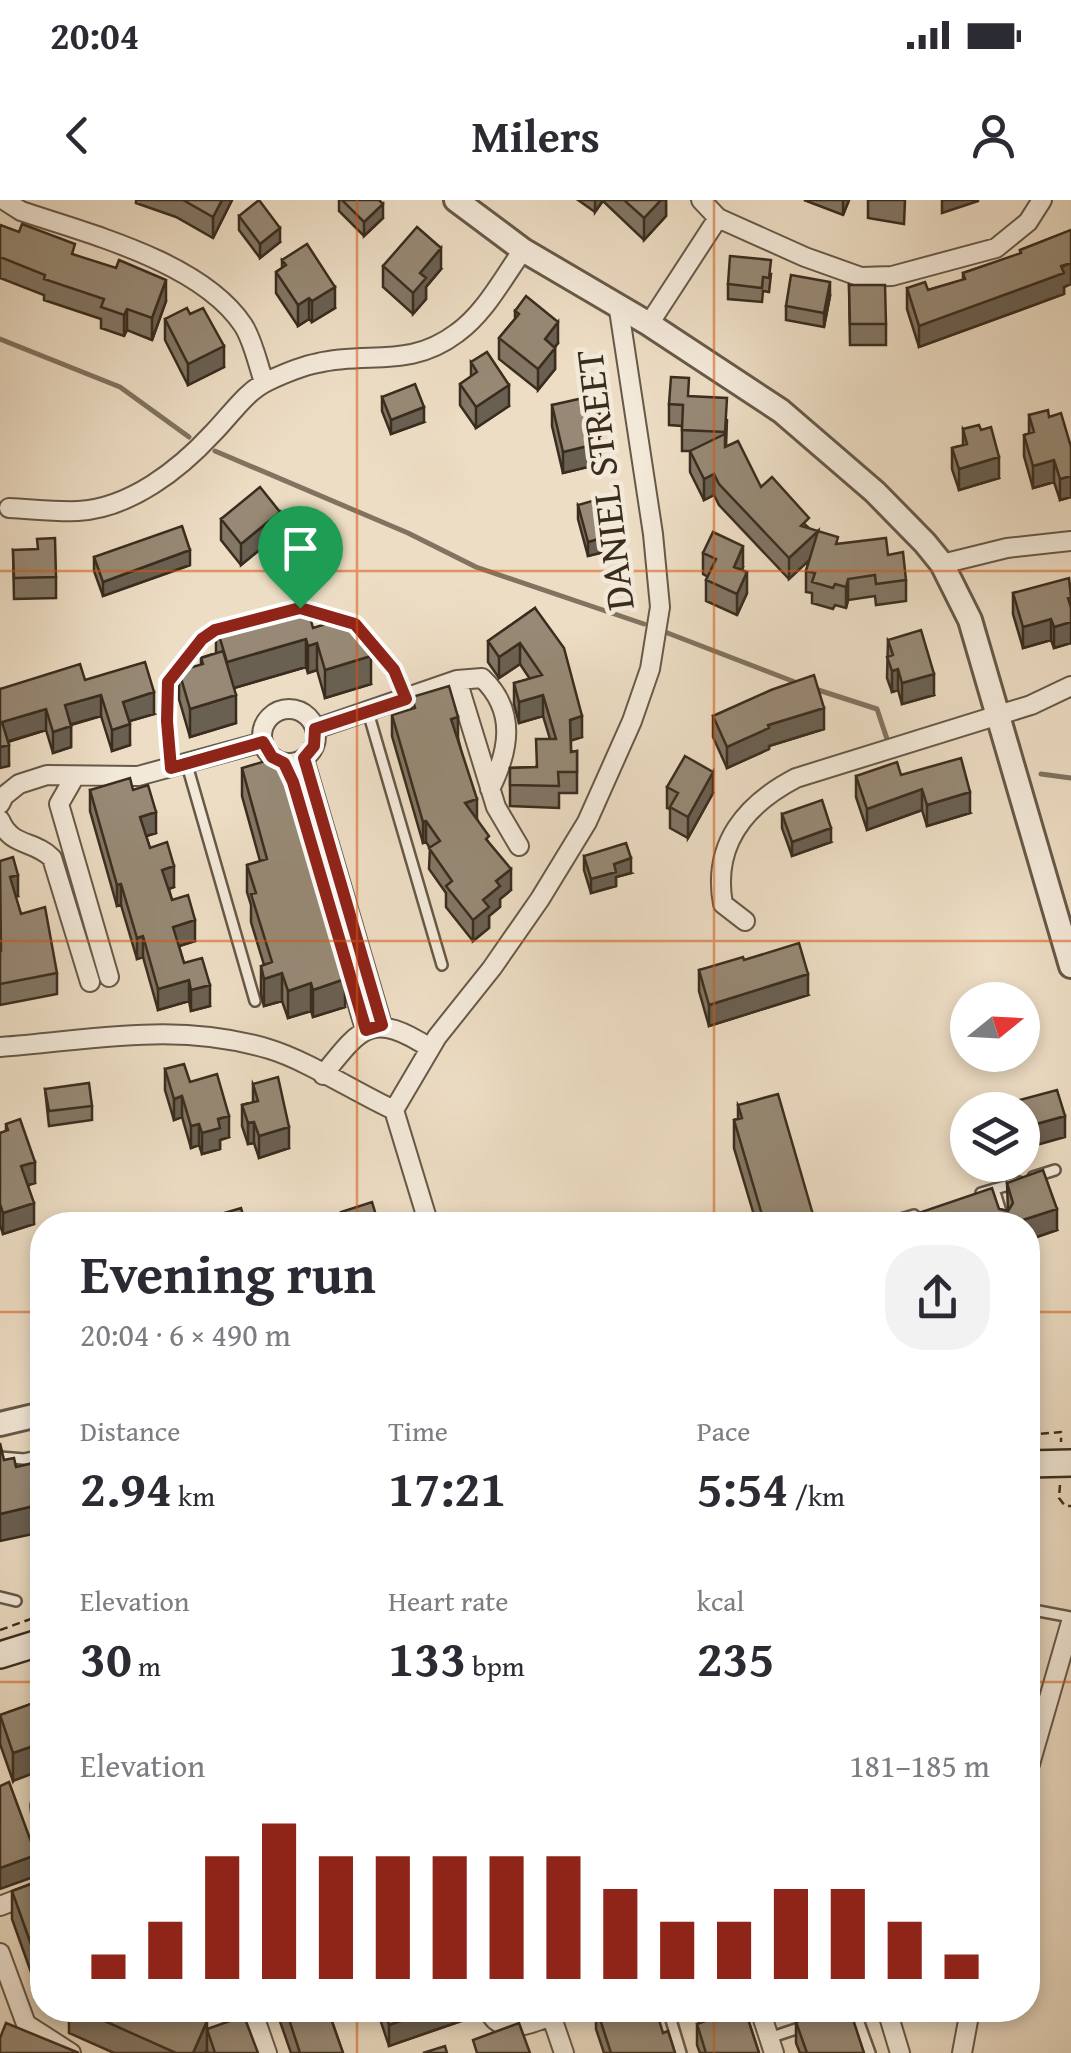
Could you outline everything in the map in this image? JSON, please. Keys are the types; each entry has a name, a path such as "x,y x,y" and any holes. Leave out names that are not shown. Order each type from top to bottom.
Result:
{"main road":[{"path":"1040,1464 1071,1464"},
{"path":"2,1649 30,1644"}],"street":[{"path":"4,200 21,211 154,257 202,284 244,325 264,382"},
{"path":"456,200 523,250 619,310 649,324 788,416 898,514 942,564 970,620 1071,966"},
{"path":"701,200 718,218 836,270 861,277 892,276 996,248 1028,222 1042,200"},
{"path":"649,324 718,218"},
{"path":"9,508 80,511 120,502 162,478 264,382 319,362 388,359 434,347 474,318 523,250"},
{"name":"DANIEL STREET","path":"394,1110 430,1048 531,913 586,822 632,720 650,669 660,608 653,534 619,310"},
{"path":"942,564 1007,548 1071,541"},
{"path":"315,729 457,680 482,678 492,687 508,740 490,789"},
{"path":"457,680 490,789 506,830 518,846"},
{"path":"745,921 723,904 719,884 726,851 744,816 764,795 796,778 1000,716 1071,686"},
{"path":"284,763 304,758 314,746 315,729 302,712 284,709 266,722 263,742 272,757 284,763 293,782 373,1027"},
{"path":"0,804 20,784 47,775 138,776 263,742"},
{"path":"304,758 373,1027"},
{"path":"0,820 10,838 52,858 84,984 114,975 61,815 60,804 76,776"},
{"path":"323,1076 346,1046 373,1027 404,1031 430,1048"},
{"path":"0,1047 99,1036 204,1034 272,1050 394,1110 425,1212"},
{"path":"0,1424 30,1417"},
{"path":"1040,1729 1071,1620"},
{"path":"0,1906 30,1895"},
{"path":"0,1954 20,2027 71,2053"},
{"path":"186,2022 220,2022"},
{"path":"256,2022 267,2053"},
{"path":"494,2022 504,2028 532,2022"},
{"path":"560,2022 564,2053"},
{"path":"764,2022 772,2046"},
{"path":"891,2022 900,2053"},
{"path":"962,2053 968,2022"}],"lane":[{"path":"286,612 300,608 355,624 394,670 406,699"},
{"path":"234,625 215,630 202,639 168,682 167,721 255,1001"},
{"path":"368,712 442,965"},
{"path":"975,1195 1054,1170"},
{"path":"994,1189 1001,1212"},
{"path":"0,1456 30,1458"},
{"path":"0,1597 16,1601"},
{"path":"1040,1612 1071,1620"},
{"path":"672,2022 681,2053"},
{"path":"772,2046 818,2022"},
{"path":"859,2022 870,2053"}],"path":[{"path":"2,1649 30,1624"}],"building":[{"path":"183,200 222,200 213,217"},
{"path":"259,200 280,228 260,244 239,216"},
{"path":"342,200 379,200 383,204 364,222"},
{"path":"624,200 661,200 644,218"},
{"path":"22,224 75,244 72,254 116,268 119,260 166,280 152,318 127,309 124,315 101,307 104,299 44,279 45,275 0,257 0,225 19,232"},
{"path":"417,227 441,248 420,273 426,278 413,293 383,266"},
{"path":"1071,230 1071,263 1061,266 1064,273 919,326 907,288 925,282 928,290 965,279 963,273"},
{"path":"307,244 335,287 298,305 276,272 286,265 282,260"},
{"path":"730,256 771,260 769,278 763,277 762,288 728,284"},
{"path":"791,275 830,282 824,313 786,306"},
{"path":"849,285 885,285 886,324 850,324"},
{"path":"526,296 558,322 545,339 555,348 538,369 499,338 519,314 515,311"},
{"path":"187,308 190,314 203,308 224,346 188,364 165,319"},
{"path":"487,352 509,385 476,407 460,384 477,372 471,362"},
{"path":"671,377 689,378 688,396 727,398 725,432 682,430 683,405 669,404"},
{"path":"415,384 424,407 391,420 382,397"},
{"path":"583,398 585,405 597,402 600,415 594,417 600,443 563,452 552,405"},
{"path":"1048,410 1049,417 1061,413 1071,447 1071,476 1060,479 1054,460 1033,466 1024,435 1034,432 1029,415"},
{"path":"979,425 981,430 991,427 999,457 959,469 952,448 967,444 963,429"},
{"path":"725,434 725,447 738,441 761,487 772,477 809,518 801,526 818,531 789,558 714,474 704,479 690,451"},
{"path":"260,487 280,512 241,544 221,519"},
{"path":"606,497 616,534 588,542 578,505"},
{"path":"182,526 190,550 103,582 94,557"},
{"path":"818,531 838,537 836,544 886,538 888,555 903,552 906,580 876,584 875,575 848,579 846,587 835,584 833,588 812,582 815,573 806,571"},
{"path":"713,532 743,546 734,567 747,572 737,594 706,580 716,559 703,553"},
{"path":"55,538 56,577 14,578 13,550 38,549 37,539"},
{"path":"1069,578 1071,622 1054,627 1051,619 1023,627 1013,593"},
{"path":"305,599 313,628 360,619 371,656 325,670 317,643 308,646 306,639 227,662 216,625"},
{"path":"535,608 564,648 582,716 570,720 571,752 577,751 577,772 558,772 559,786 510,785 510,768 537,767 536,739 556,739 543,695 519,702 514,683 542,675 520,643 499,657 488,641"},
{"path":"921,630 934,674 902,683 898,669 892,671 887,657 893,655 888,640"},
{"path":"223,651 236,695 190,709 179,671 203,664 201,658"},
{"path":"145,662 154,692 123,702 130,724 112,730 101,695 65,705 71,726 53,732 46,709 2,722 9,745 0,747 0,689 80,664 85,680"},
{"path":"814,675 824,708 768,725 769,728 727,747 713,716"},
{"path":"449,686 458,717 451,719 477,799 465,803 489,836 486,839 511,869 496,881 500,886 483,900 489,907 473,920 446,886 452,881 429,848 440,841 423,822 392,715 415,708 412,697"},
{"path":"685,756 713,772 688,817 670,807 678,793 667,787"},
{"path":"279,757 345,979 313,990 311,983 288,991 282,973 264,979 261,966 272,962 251,894 256,893 247,865 267,859 242,768"},
{"path":"961,758 970,792 927,805 922,789 867,809 856,776 897,762 901,775"},
{"path":"130,778 133,790 148,785 156,812 140,817 150,848 167,842 174,866 162,870 172,900 188,895 195,920 173,927 184,963 202,958 210,985 191,990 189,980 158,989 143,936 137,938 121,884 117,885 90,790"},
{"path":"822,800 831,828 792,842 782,814"},
{"path":"626,843 631,858 614,864 616,872 591,879 584,856"},
{"path":"13,857 18,875 10,877 21,914 45,907 57,973 0,984 0,861"},
{"path":"799,943 808,974 709,1005 699,970"},
{"path":"184,1064 190,1082 217,1074 229,1116 218,1119 220,1128 202,1133 199,1124 191,1126 182,1096 174,1099 165,1069"},
{"path":"278,1077 289,1127 259,1136 254,1122 248,1123 242,1105 258,1101 253,1084"},
{"path":"89,1083 92,1106 49,1111 45,1089"},
{"path":"1057,1090 1065,1116 1040,1123 1040,1095"},
{"path":"778,1094 812,1212 761,1212 734,1120 742,1118 738,1105"},
{"path":"20,1119 35,1162 21,1166 34,1203 3,1213 0,1133 8,1130 6,1124"},
{"path":"1043,1170 1057,1209 1040,1214 921,1212 992,1188 999,1209 1008,1211 1013,1203 1007,1183 1040,1182"},
{"path":"372,1202 375,1212 341,1212"},
{"path":"0,1443 4,1460 14,1458 16,1467 30,1464 30,1507 0,1514"},
{"path":"30,1704 30,1747 13,1753 0,1715"},
{"path":"9,1782 30,1839 30,1857 0,1868 0,1786"},
{"path":"30,1884 30,1941 12,1891"},
{"path":"107,2022 207,2022 193,2053 176,2053"},
{"path":"227,2022 246,2022 258,2053 215,2053 207,2029"},
{"path":"290,2022 332,2022 343,2053 300,2053"},
{"path":"601,2022 660,2022 663,2033 668,2031 675,2053 611,2053"},
{"path":"749,2022 759,2053 706,2053 697,2024"},
{"path":"796,2022 854,2022 864,2053 807,2053"},
{"path":"6,2023 79,2053 0,2053"},
{"path":"519,2023 530,2053 477,2053 473,2040"},
{"path":"445,2046 447,2053 423,2053"}],"waterway":[{"path":"0,339 120,387 189,437"},
{"path":"215,451 408,533 476,567 644,624"},
{"path":"665,632 800,684"},
{"path":"815,689 877,709 887,739"},
{"path":"1041,774 1071,778"}],"route":[{"path":"300,608 355,624 394,670 406,699 315,729 314,746 304,758 382,1025 366,1030 293,782 284,763 272,757 263,742 171,768 168,682 202,639 215,630 300,608"}]}
